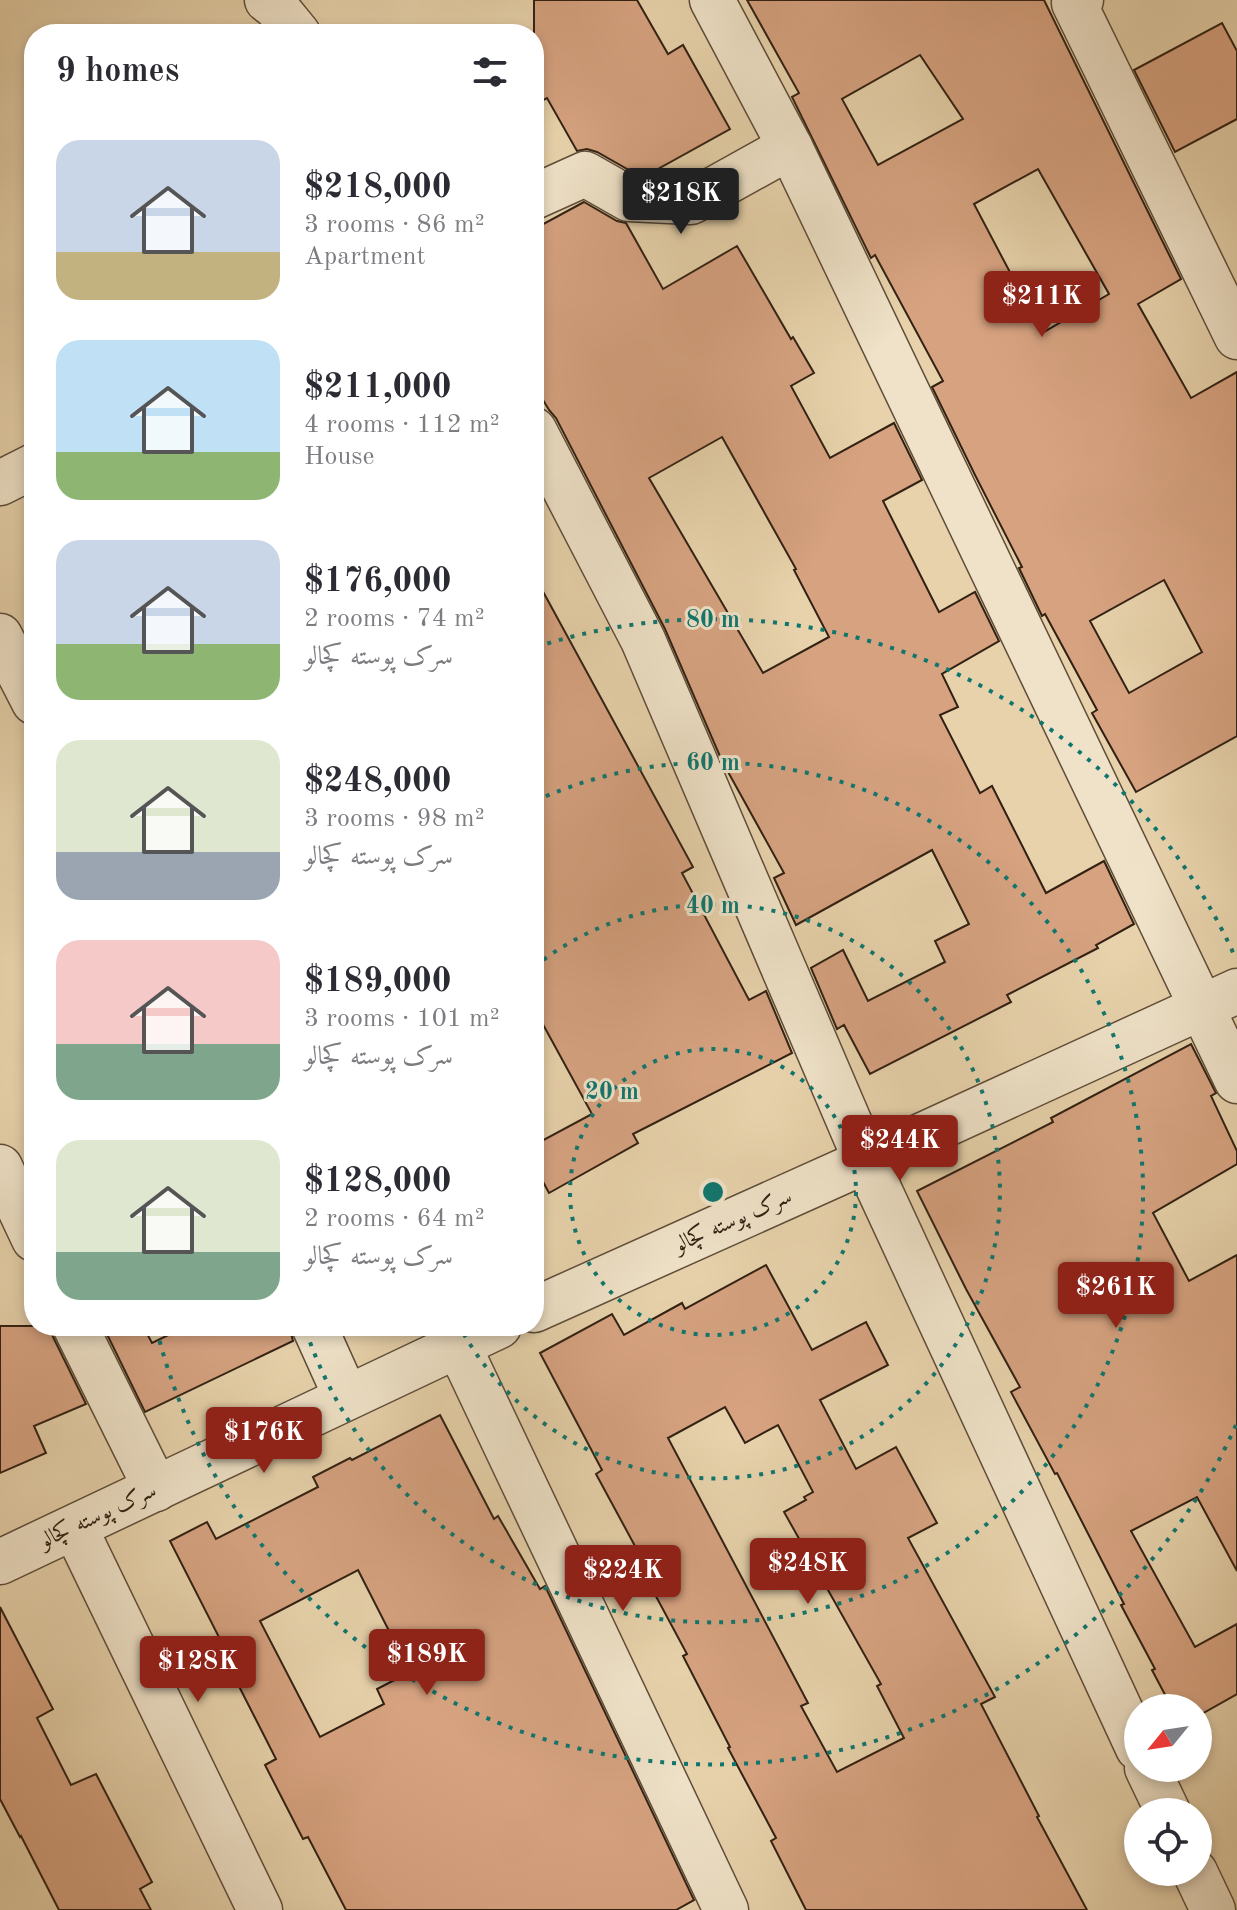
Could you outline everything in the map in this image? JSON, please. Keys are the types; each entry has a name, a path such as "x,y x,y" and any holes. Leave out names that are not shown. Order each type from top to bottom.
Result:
{"street":[{"path":"267,0 290,24"},
{"path":"712,0 790,147 1220,1000 1237,1081"},
{"path":"1081,0 1074,3 1237,337"},
{"path":"544,192 585,174 629,199 691,202 790,147"},
{"path":"544,449 643,640 866,1161 1124,1718"},
{"path":"0,483 24,471"},
{"path":"0,636 24,683"},
{"name":"سرک پوسته کچالو","path":"544,1306 1220,1000"},
{"path":"0,1167 24,1218"},
{"path":"80,1336 156,1489"},
{"path":"319,1336 346,1397"},
{"name":"سرک پوسته کچالو","path":"0,1562 477,1336"},
{"path":"458,1345 726,1910"},
{"path":"75,1528 260,1910"},
{"path":"1202,1886 1213,1910"}],"building":[{"path":"534,0 637,0 668,54 683,45 730,129 647,175 636,174 597,152 587,149 577,151 547,98 544,100 544,24 534,24"},
{"path":"747,0 1044,0 1181,279 1138,304 1191,398 1237,372 1237,736 1136,792 1092,713 1097,710 1045,614 1042,616 1019,568 1022,567 932,387 943,381 875,255 871,258 792,97 799,93","holes":["920,55 963,119 878,165 842,99","1038,169 1109,294 1042,333 974,204","1164,580 1202,652 1129,693 1090,621"]},
{"path":"1222,23 1237,51 1237,119 1175,152 1134,70"},
{"path":"584,202 626,223 663,289 737,246 814,373 791,386 830,458 894,423 922,480 883,501 939,612 975,592 999,641 942,674 958,707 940,715 980,793 992,786 1046,893 1104,861 1134,924 1096,945 1098,948 1007,995 1011,1002 870,1074 844,1025 837,1029 811,968 843,950 868,1001 945,962 935,941 969,924 932,850 796,925 774,878 784,873 722,761 665,629 556,418 544,402 544,224","holes":["722,437 829,637 763,673 649,478"]},
{"path":"544,593 693,867 682,873 749,1000 766,991 792,1053 633,1134 638,1143 549,1193 544,1184 544,1140 592,1114 544,1026"},
{"path":"1191,1044 1216,1093 1211,1096 1237,1151 1237,1164 1153,1213 1189,1281 1237,1255 1237,1571 1197,1497 1131,1531 1195,1647 1237,1624 1237,1694 1212,1708 1212,1694 1165,1694 1121,1605 1124,1604 1057,1473 1011,1392 1020,1387 917,1191 1053,1122 1051,1118"},
{"path":"766,1265 812,1350 866,1322 888,1365 820,1400 856,1469 896,1447 937,1523 908,1538 995,1697 981,1704 1087,1910 806,1910 771,1841 776,1838 683,1656 687,1654 637,1561 642,1559 596,1474 602,1470 540,1353 612,1314 624,1335 682,1303 685,1309","holes":["725,1407 745,1443 778,1425 813,1492 804,1497 806,1500 784,1512 881,1684 877,1686 904,1738 837,1772 801,1706 808,1703 668,1438"]},
{"path":"0,1326 24,1326 24,1336 53,1336 86,1404 34,1426 46,1453 0,1473"},
{"path":"108,1336 148,1336 152,1343 166,1336 292,1336 293,1341 145,1412"},
{"path":"440,1415 494,1519 498,1516 540,1589 545,1586 694,1900 676,1910 346,1910 308,1837 303,1839 265,1765 276,1759 170,1541 207,1522 216,1539 318,1487 313,1477 350,1458 352,1460","holes":["358,1570 410,1672 377,1689 384,1704 320,1737 260,1621"]},
{"path":"0,1607 53,1709 37,1718 71,1785 96,1774 152,1882 140,1889 151,1910 59,1910 0,1799"}]}
